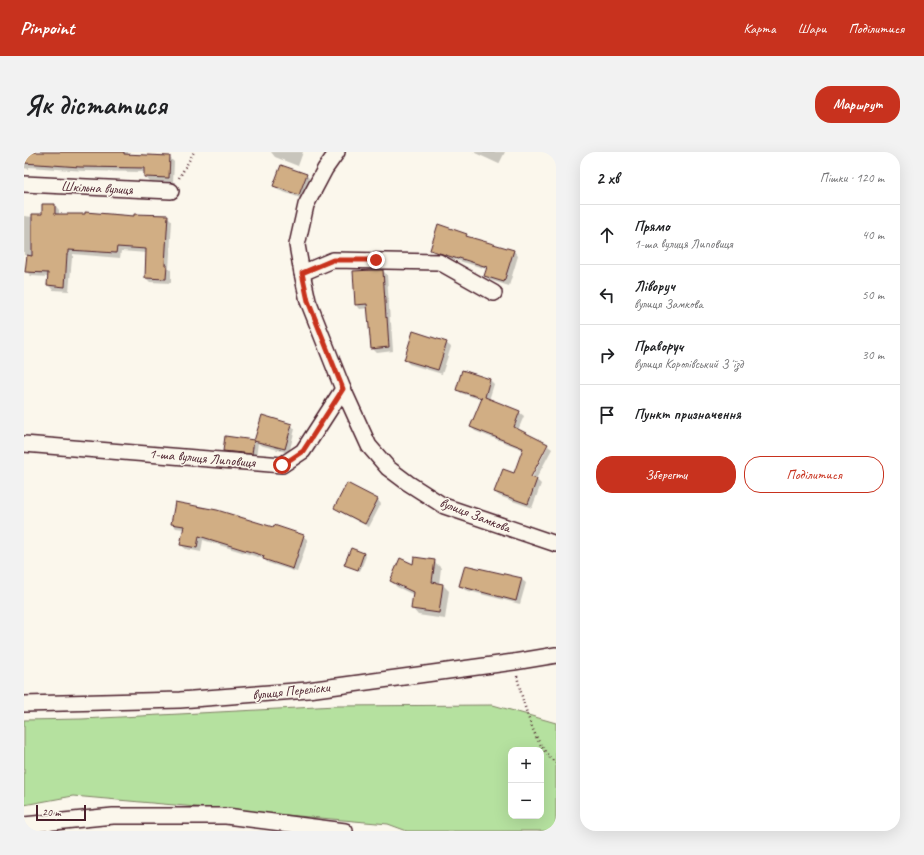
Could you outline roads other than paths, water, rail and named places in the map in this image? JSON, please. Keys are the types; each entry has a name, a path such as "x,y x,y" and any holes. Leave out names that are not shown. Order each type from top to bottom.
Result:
{"street":[{"name":"вулиця Замкова","path":"337,152 325,169 306,205 298,245 308,301 343,389 369,446 388,468 444,506 556,544"},
{"name":"Шкільна вулиця","path":"24,184 171,191"},
{"path":"302,273 333,260 439,262 494,293"},
{"name":"1-ша вулиця Липовиця","path":"24,444 282,465 303,451 343,389"},
{"name":"вулиця Переліски","path":"24,704 180,700 300,691 556,655"},
{"path":"24,825 113,816 226,816 345,831"}]}
